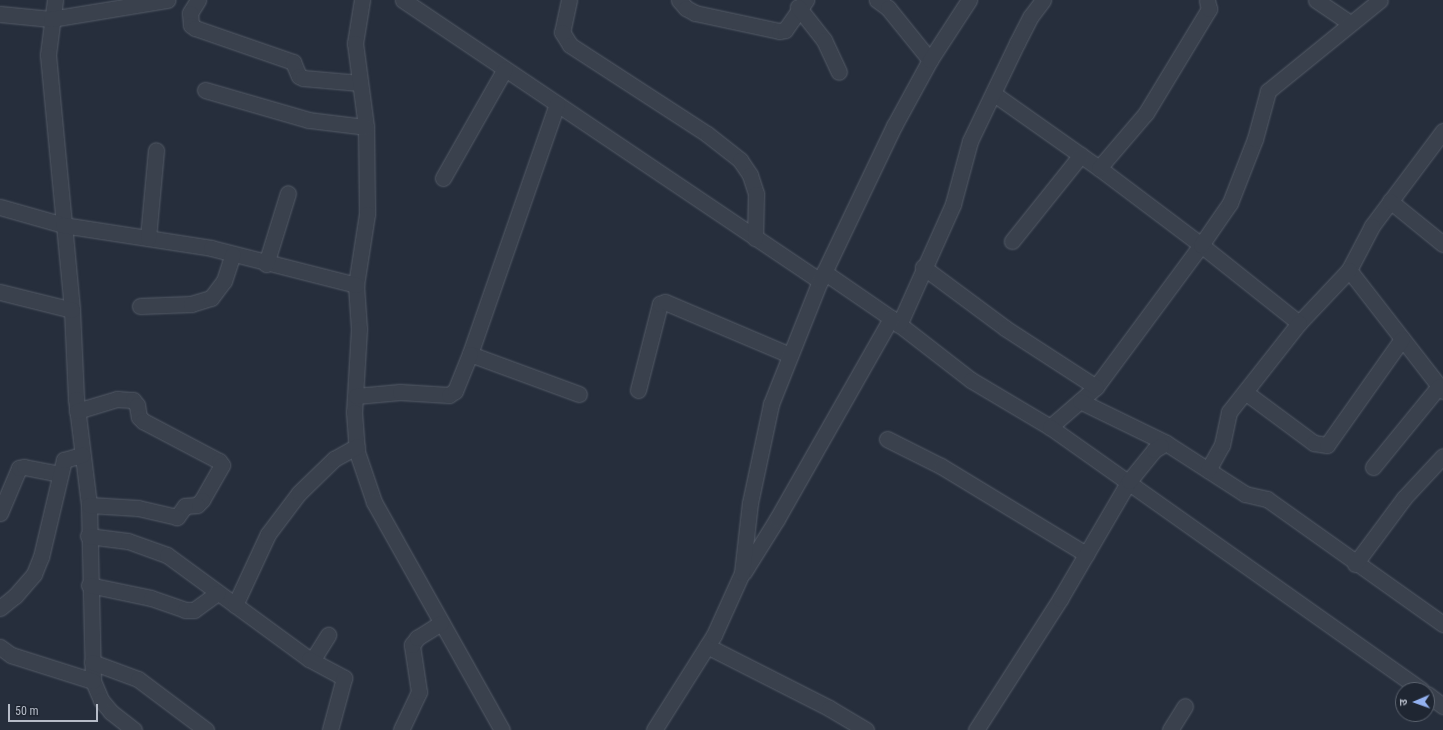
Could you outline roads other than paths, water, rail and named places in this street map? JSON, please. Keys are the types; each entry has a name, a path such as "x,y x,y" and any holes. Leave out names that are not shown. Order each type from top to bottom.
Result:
{"street":[{"path":"55,0 51,19 48,54 60,160 63,226 72,310 77,411 89,505 89,585 93,681 106,706 134,730"},
{"path":"0,14 51,19 167,0"},
{"path":"198,0 190,13 191,25 195,28 293,62 299,76 303,78 360,84"},
{"path":"362,0 355,43 366,127 367,214 356,284 359,329 356,396 357,446 374,502 498,728"},
{"path":"403,0 755,238 895,322 971,380 1050,427 1129,481 1410,682"},
{"path":"569,0 562,32 570,45 707,134 740,160 750,175 756,194 755,238"},
{"path":"679,0 686,8 695,13 779,32 785,30 802,4 824,40 839,72"},
{"path":"877,0 888,8 930,60"},
{"path":"740,578 750,503 771,404 790,355 822,277 894,126 930,60 969,0"},
{"path":"654,730 707,646 740,578 895,322 924,267 953,204 970,141 994,94 1016,43 1043,0"},
{"path":"1099,168 1146,113 1209,9 1207,0"},
{"path":"1316,0 1350,23"},
{"path":"1050,427 1096,387 1201,245 1233,196 1255,139 1268,91 1380,0"},
{"path":"443,178 505,69"},
{"path":"205,90 309,120 366,127"},
{"path":"994,94 1082,155 1201,245 1299,323"},
{"path":"356,396 400,392 448,395 455,391 470,354 557,104"},
{"path":"1208,470 1222,445 1229,412 1299,323 1349,270 1369,230 1443,131"},
{"path":"148,238 156,150"},
{"path":"1012,241 1082,155"},
{"path":"266,264 288,194"},
{"path":"1390,201 1443,244"},
{"path":"0,207 63,226 148,238 232,254 266,264 356,284"},
{"path":"140,306 191,304 211,298 224,281 232,254"},
{"path":"924,267 1005,328 1096,387"},
{"path":"1349,270 1441,388 1373,467"},
{"path":"0,292 72,310"},
{"path":"638,390 660,304 665,302 790,355"},
{"path":"1245,392 1314,443 1327,445 1402,339"},
{"path":"470,354 579,394"},
{"path":"77,411 117,399 133,400 138,417 143,421 219,461 222,466 202,500 197,505 186,506 177,517 138,508 89,505"},
{"path":"1080,401 1166,443 1245,494 1267,499 1313,530 1356,564 1443,624"},
{"path":"887,439 941,466 1086,554"},
{"path":"235,605 268,534 294,499 334,458 357,446"},
{"path":"976,730 1086,554 1129,481 1154,450 1161,446"},
{"path":"0,608 15,596 34,574 41,557 59,474 64,460 82,455"},
{"path":"1356,564 1404,498 1443,456"},
{"path":"0,513 19,468 24,467 59,474"},
{"path":"88,536 128,541 150,547 167,555 309,659 344,678 330,730"},
{"path":"89,585 151,598 185,610 194,610 217,593"},
{"path":"401,730 419,692 412,645 417,638 441,623"},
{"path":"309,659 315,656 328,635"},
{"path":"707,646 829,708 866,730"},
{"path":"0,647 11,655 93,681"},
{"path":"92,662 138,679 206,730"},
{"path":"1170,730 1185,706"}]}
